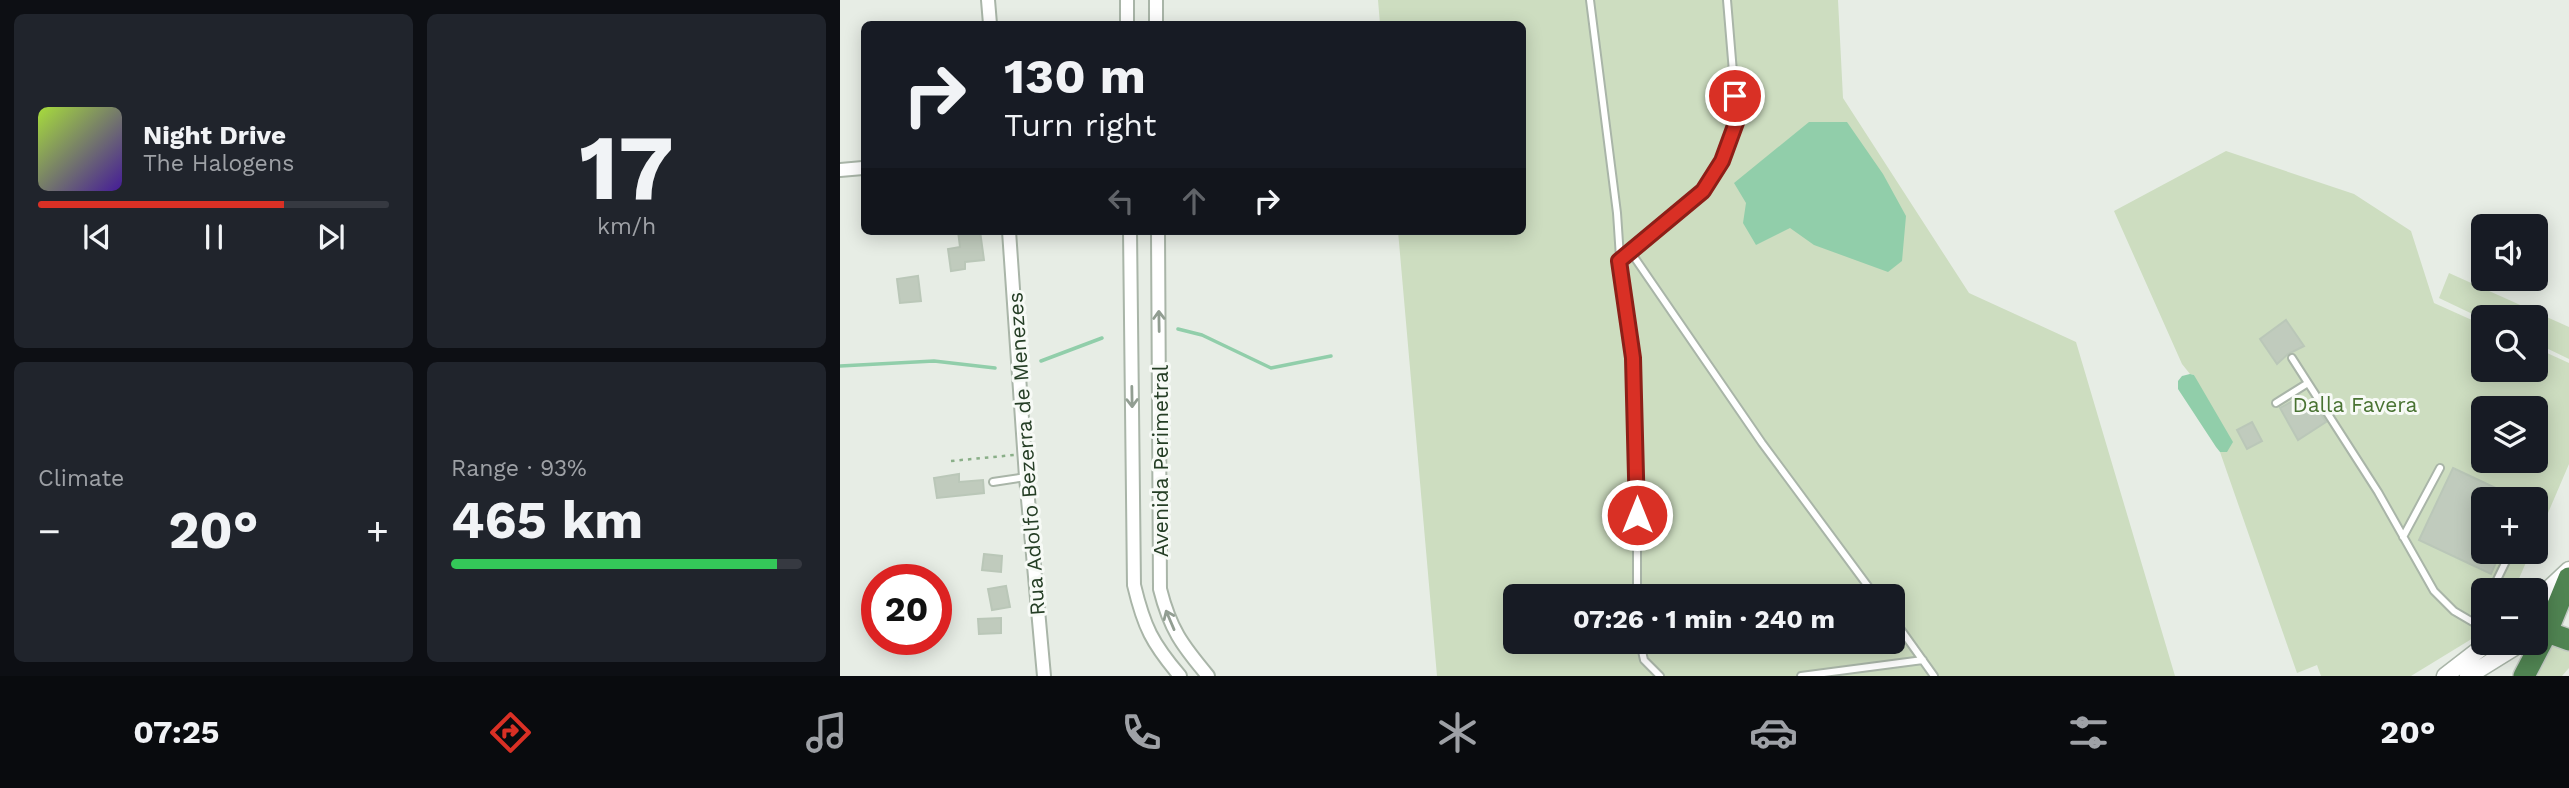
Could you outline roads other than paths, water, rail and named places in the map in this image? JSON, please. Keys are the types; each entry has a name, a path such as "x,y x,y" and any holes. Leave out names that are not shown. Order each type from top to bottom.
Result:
{"highway":[{"path":"2548,620 2569,578"},
{"path":"2548,636 2569,640"},
{"path":"2524,676 2532,655"}],"street":[{"path":"988,0 990,21"},
{"path":"1127,0 1127,21"},
{"path":"1156,0 1156,21"},
{"path":"840,170 861,168"},
{"name":"Rua Adolfo Bezerra de Menezes","path":"1009,235 1024,454 1044,676"},
{"name":"Avenida Perimetral","path":"1130,235 1134,585 1142,620 1157,649 1180,676"},
{"name":"Avenida Perimetral","path":"1158,235 1160,589 1166,615 1180,643 1208,676"},
{"path":"2548,590 2569,570"},
{"path":"2445,676 2472,655"},
{"path":"2468,676 2502,655"}],"lane":[{"path":"1590,0 1617,213 1619,261 1633,358 1637,460 1637,584"},
{"path":"1619,261 1703,191 1722,161 1737,120 1727,0"},
{"path":"1630,251 1762,443 1866,584"},
{"path":"2292,358 2378,492 2443,602 2471,620"},
{"path":"2276,403 2308,383"},
{"path":"2403,537 2440,468"},
{"path":"993,482 1026,477"},
{"path":"1905,635 1934,676"},
{"path":"1643,654 1644,660 1660,676"},
{"path":"1801,676 1923,660"}],"waterway":[{"path":"1178,329 1202,335 1271,368 1331,356"},
{"path":"1041,361 1102,338"},
{"path":"840,366 934,361 995,368"}],"park label":[{"name":"Dalla Favera","path":"2355,404"}]}
